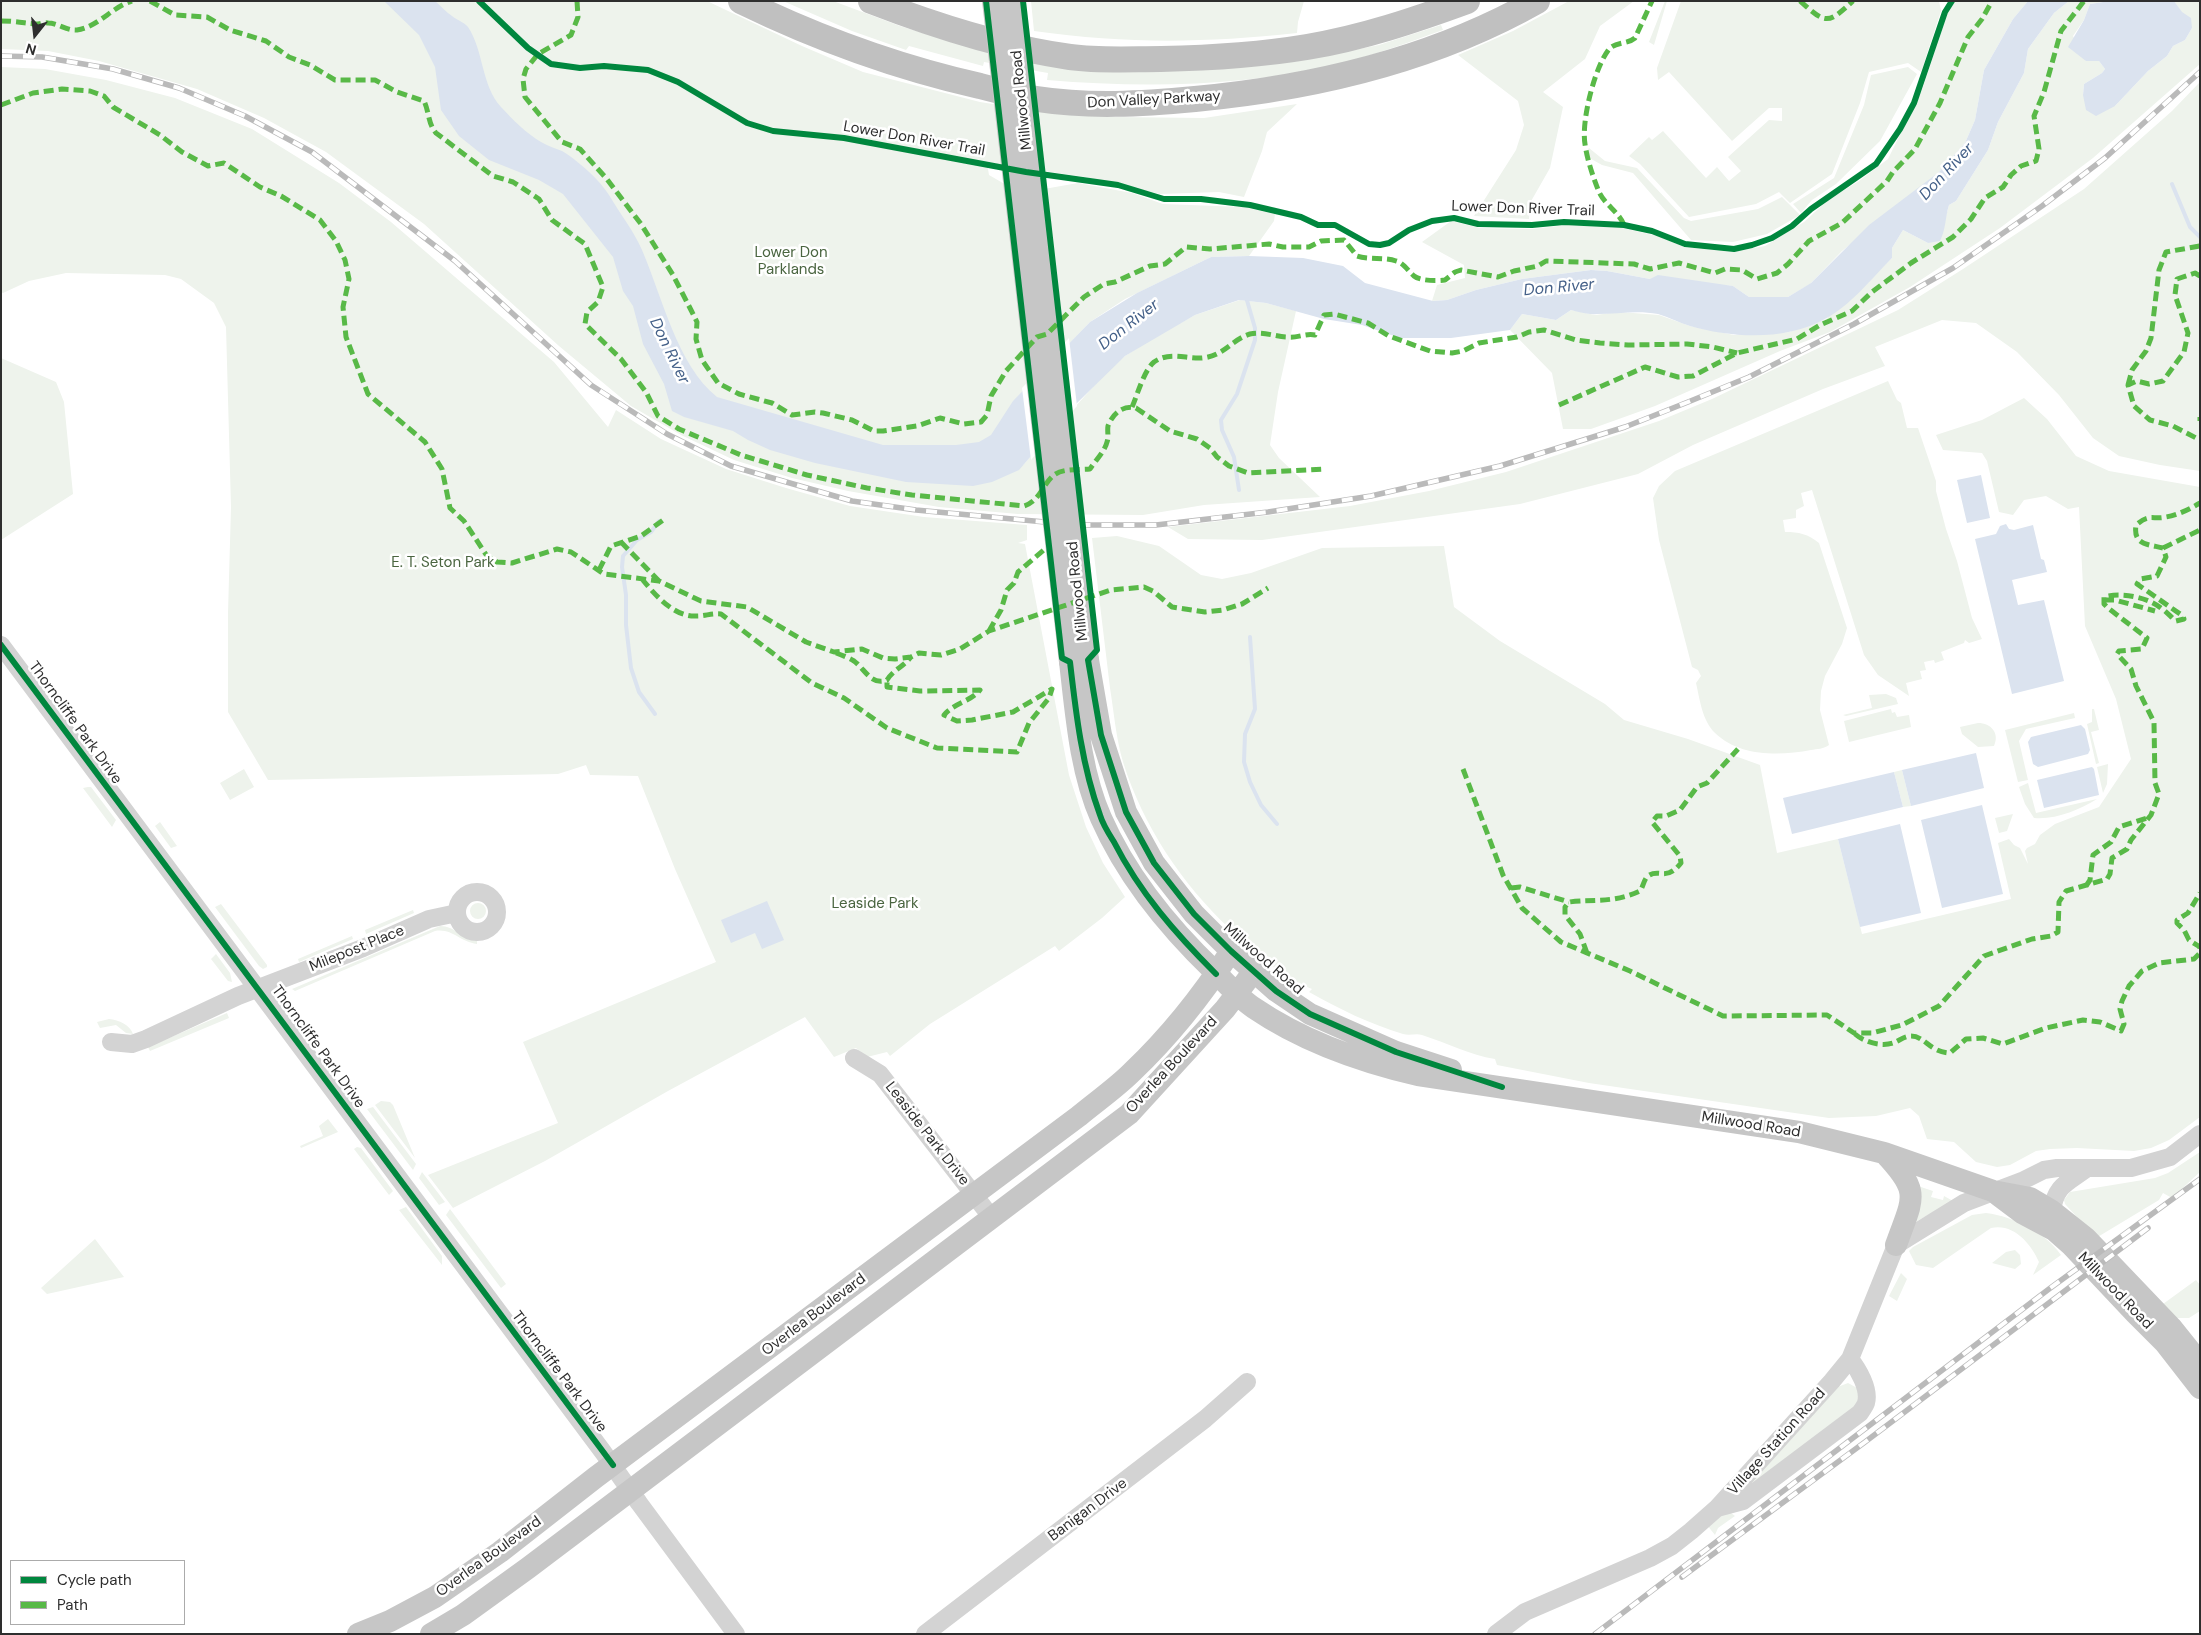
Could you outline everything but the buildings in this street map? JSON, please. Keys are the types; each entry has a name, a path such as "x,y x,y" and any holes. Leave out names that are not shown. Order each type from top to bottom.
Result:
{"highway":[{"name":"Don Valley Parkway","path":"741,1 836,44 898,66 1035,99 1078,104 1168,102 1237,95 1294,87 1351,75 1460,37 1537,1"},
{"path":"871,1 911,17 1034,51 1110,60 1235,56 1308,46 1406,23 1467,1"}],"main road":[{"name":"Millwood Road","path":"993,1 1079,661 1102,740 1126,812 1154,863 1194,914 1231,951 1276,991 1310,1014 1396,1052 1502,1087"},
{"name":"Millwood Road","path":"1012,1 1079,661 1079,742 1100,817 1130,873 1177,935 1252,1007 1288,1028 1378,1066 1418,1075 1799,1132 1884,1153 1993,1191 2030,1198 2052,1211 2086,1238 2171,1327 2200,1363"},
{"name":"Overlea Boulevard","path":"358,1634 390,1621 435,1597 500,1552 613,1465 1079,1116 1132,1073 1164,1038 1216,974 1231,951"},
{"name":"Overlea Boulevard","path":"431,1634 463,1615 528,1568 992,1218 1099,1134 1129,1114 1202,1035 1237,994 1254,970"},
{"path":"1884,1153 1903,1173 1911,1193 1896,1245"},
{"name":"Millwood Road","path":"1993,1191 2022,1213 2054,1230 2071,1245 2134,1314 2165,1343 2200,1388"}],"street":[{"name":"Thorncliffe Park Drive","path":"1,645 613,1465 629,1490 736,1634"},
{"name":"Milepost Place","path":"111,1042 132,1044 146,1039 224,1002 363,948 429,919 457,912"},
{"name":"Leaside Park Drive","path":"854,1058 880,1074 992,1218"},
{"path":"1896,1245 1964,1203 2022,1181 2044,1170 2057,1168 2131,1168 2170,1157 2200,1134"},
{"path":"2052,1211 2057,1191 2086,1169"},
{"name":"Village Station Road","path":"1496,1634 1526,1612 1650,1558 1672,1546 1717,1508 1832,1381 1850,1358 1896,1245"},
{"path":"1717,1508 1743,1501 1860,1413 1866,1403 1866,1391 1856,1366 1850,1358"},
{"name":"Banigan Drive","path":"925,1634 1205,1419 1247,1382"}],"green space":[{"name":"Lower Don Parklands","path":"1,1 707,1 802,46 863,72 980,102 1044,112 1115,117 1204,118 1297,104 1267,132 1262,151 1244,197 1219,192 1160,194 1085,177 987,163 989,175 1008,186 1044,189 1078,183 1132,193 1163,204 1243,207 1275,214 1274,221 1249,256 1211,257 1125,299 1090,322 1015,400 1023,465 1109,369 1125,356 1195,315 1240,300 1266,303 1296,311 1278,392 1270,445 1279,458 1320,497 1204,505 1143,515 1018,514 939,507 848,491 792,478 734,460 681,435 631,406 559,346 424,224 326,152 264,118 197,89 99,61 48,51 1,49"},
{"path":"783,1 833,1 900,26 952,42 1293,62 1379,45 1441,25 1443,30 1389,49 1334,65 1263,78 1227,82 1155,85 1083,83 1047,80 1048,73 984,62 983,66 909,46 906,50 852,31"},
{"path":"1031,1 1304,1 1297,33 1230,39 1165,41 1101,38 1034,31"},
{"path":"1569,1 1634,1 1600,26 1585,59 1543,92 1563,107 1550,168 1530,203 1529,219 1474,216 1516,150 1524,125 1518,101 1458,55 1513,31"},
{"path":"1665,1 1667,1 1654,45 1649,42"},
{"path":"1681,1 1939,1 1941,11 1921,72 1908,63 1869,72 1860,103 1832,174 1790,203 1779,192 1756,204 1689,217 1640,164 1629,156 1649,137 1652,140 1663,131 1706,178 1717,167 1729,181 1741,171 1728,157 1769,120 1782,121 1782,108 1769,108 1732,141 1669,72 1658,80 1657,68"},
{"path":"1955,1 2028,1 2013,19 1984,70 1975,120 1965,143 1939,172 1842,251 1810,284 1788,297 1749,297 1733,286 1650,279 1591,270 1522,279 1476,290 1447,300 1432,301 1437,285 1465,278 1464,265 1422,242 1451,221 1480,228 1532,229 1568,225 1622,228 1658,236 1684,247 1733,252 1765,246 1804,222 1828,200 1859,181 1888,159 1922,90 1948,12"},
{"path":"2069,1 2110,1 2090,4 2084,20 2073,36 2086,61 2099,61 2105,69 2102,73 2084,84 2083,95 2115,106 2148,71 2167,56 2173,46 2185,40 2192,28 2174,1 2200,1 2200,64 2093,158 2000,228 1910,287 1830,332 1780,351 1655,406 1591,429 1563,429 1552,373 1510,330 1522,314 1556,320 1571,310 1595,315 1620,312 1659,315 1690,326 1734,335 1789,332 1826,319 1892,258 1892,248 1903,230 1928,243 1945,220 1949,205 1956,201 1988,150 1998,122 2024,73 2028,49 2054,13"},
{"name":"E. T. Seton Park","path":"1,67 45,69 106,80 175,98 252,129 339,183 391,222 554,362 608,427 616,410 661,439 726,469 850,506 924,517 1027,525 1027,540 1018,543 1025,544 1069,775 1086,827 1103,863 1125,897 1102,918 1059,951 1055,946 930,1024 890,1056 887,1052 867,1057 856,1048 834,1057 805,1017 668,1091 545,1161 453,1208 428,1175 558,1123 523,1042 716,962 675,869 638,776 590,775 586,765 558,774 268,780 228,712 231,507 226,327 214,303 181,279 165,275 66,273 29,281 3,293 1,292"},
{"path":"1908,67 1917,74 1880,141 1836,184 1812,200 1801,213 1793,204 1834,178 1864,105 1871,75"},
{"path":"2200,82 2200,471 2119,456 2093,438 2059,395 2017,352 1976,323 1942,320 1875,347 1885,366 1823,389 1693,445 1638,474 1520,504 1262,540 1188,539 1168,527 1350,506 1429,491 1506,472 1659,421 1712,399 1898,310 1963,269 2084,189 2172,111"},
{"path":"1589,148 1605,161 1637,168 1684,218 1691,221 1758,209 1782,197 1800,215 1767,234 1733,242 1691,240 1633,173 1602,165 1584,155"},
{"path":"1,358 56,382 64,402 73,494 1,540"},
{"path":"1888,381 1897,400 1901,403 1907,428 1918,428 1936,481 1936,491 1972,618 1982,639 1969,643 1965,640 1964,643 1941,652 1944,660 1935,663 1934,660 1924,662 1926,670 1920,671 1922,679 1906,683 1909,696 1878,675 1864,655 1812,490 1801,493 1804,506 1796,510 1796,518 1783,520 1785,532 1803,534 1819,543 1847,628 1842,644 1825,676 1821,691 1820,710 1829,745 1818,749 1774,754 1748,751 1736,747 1715,733 1707,722 1702,710 1696,683 1701,676 1698,670 1692,667 1659,540 1653,498 1659,486 1675,471"},
{"path":"2024,398 2047,419 2076,456 2109,471 2200,487 2200,1117 2169,1140 2151,1148 2134,1151 2077,1148 2036,1151 2010,1165 1997,1167 1976,1162 1954,1142 1927,1139 1919,1116 1910,1108 1876,1116 1829,1118 1589,1083 1497,1065 1495,1059 1468,1052 1422,1035 1403,1034 1367,1021 1309,992 1312,989 1278,970 1258,955 1212,912 1166,853 1141,809 1123,762 1117,735 1092,538 1117,536 1159,546 1201,575 1222,579 1251,573 1322,548 1444,546 1454,607 1500,641 1605,704 1624,720 1688,739 1760,765 1777,853 1838,839 1862,934 2011,899 1998,843 2009,839 2020,848 2028,864 2025,851 2027,848 2035,844 2040,835 2055,824 2099,807 2131,759 2116,699 2085,626 2079,507 2068,509 2046,496 2024,500 2013,515 1999,512 1987,461 1982,453 1943,450 1936,435 1982,420"},
{"path":"1886,694 1896,698 1898,704 1846,716 1843,715 1872,708 1869,695"},
{"path":"1891,709 1892,713 1895,712 1897,717 1909,715 1911,727 1849,742 1844,721"},
{"path":"2092,709 2094,709 2099,730 2091,732 2099,763 2096,764 2087,724 2092,722"},
{"path":"2074,713 2075,718 2026,729 2019,741 2028,780 2018,782 2005,730"},
{"path":"1983,723 1993,730 1996,737 1994,746 1978,747 1962,734 1960,727"},
{"path":"2108,764 2107,784 2103,793 2097,767"},
{"path":"244,769 254,787 230,800 220,783"},
{"path":"1902,770 1911,806 1903,807 1894,772"},
{"path":"2028,783 2036,813 2097,799 2067,813 2034,818 2025,804 2019,787"},
{"path":"91,787 116,820 112,827 83,788"},
{"path":"2013,814 2007,831 1999,833 1995,818"},
{"path":"160,822 177,846 171,848 155,826"},
{"path":"478,903 486,911 478,919 470,911"},
{"path":"221,904 267,967 263,969 259,966 215,907"},
{"path":"413,910 414,913 366,934 365,930"},
{"path":"440,926 450,928 477,940 477,944 446,931 435,931 295,991 292,989"},
{"path":"352,936 353,939 299,962 298,959"},
{"path":"216,954 230,973 232,982 228,981 211,959"},
{"path":"227,1013 229,1018 150,1051 148,1047"},
{"path":"109,1019 117,1020 124,1024 133,1034 126,1033 116,1025 100,1028 97,1022"},
{"path":"381,1101 390,1102 393,1105 415,1158 375,1105"},
{"path":"373,1107 416,1164 413,1170 367,1109"},
{"path":"328,1119 338,1132 301,1148 300,1146 323,1136 319,1126"},
{"path":"357,1147 361,1148 393,1191 389,1195 354,1149"},
{"path":"2200,1152 2200,1172 2172,1198 2163,1193 2159,1200 2096,1238 2065,1204 2064,1200 2070,1192 2155,1178 2168,1173"},
{"path":"422,1172 445,1202 439,1205 419,1178"},
{"path":"1918,1186 1933,1191 1931,1197 1943,1200 1944,1196 1953,1201 1910,1225"},
{"path":"406,1207 442,1256 442,1265 399,1210"},
{"path":"450,1209 506,1284 501,1288 446,1215"},
{"path":"1986,1213 2008,1218 2028,1226 2054,1246 2061,1255 2033,1275 2039,1262 2031,1248 2021,1236 1999,1227 1991,1228 1933,1268 1916,1265 1909,1251 1913,1247 1972,1215"},
{"path":"95,1239 124,1277 47,1294 41,1288"},
{"path":"2015,1250 2020,1255 2021,1264 2015,1269 1992,1263 2006,1252"},
{"path":"1901,1273 1907,1279 1897,1301 1889,1296"},
{"path":"2196,1280 2200,1285 2200,1311 2189,1318 2176,1318 2163,1304"},
{"path":"1848,1383 1859,1389 1861,1405 1742,1496 1738,1493 1835,1388"},
{"path":"1723,1513 1731,1513 1735,1516 1718,1528 1715,1535 1707,1525"}],"water":[{"name":"Don River","path":"384,1 435,1 466,25 473,36 490,89 501,107 530,135 568,155 600,183 639,243 681,349 703,383 717,397 883,445 956,445 979,442 991,435 1013,401 1090,322 1137,293 1211,257 1303,258 1343,266 1365,283 1433,301 1447,300 1476,290 1522,279 1591,270 1650,279 1658,275 1733,286 1749,297 1788,297 1811,283 1869,225 1939,172 1965,143 1975,120 1984,70 2013,19 2028,1 2069,1 2054,13 2028,49 2024,73 1998,122 1988,150 1956,201 1949,205 1940,241 1928,243 1903,230 1892,248 1892,258 1843,307 1825,319 1793,331 1776,334 1741,335 1686,325 1658,314 1635,312 1594,314 1571,310 1556,320 1522,314 1510,330 1451,338 1400,338 1362,325 1324,319 1266,303 1239,300 1195,315 1125,356 1076,404 1019,470 992,482 973,486 906,482 815,463 770,450 733,431 684,417 672,411 664,384 643,344 633,306 623,291 613,257 563,194 539,180 489,160 459,136 441,110 435,67 419,35"},
{"path":"2110,1 2174,1 2182,12 2191,18 2192,28 2185,40 2173,46 2167,56 2148,71 2115,106 2096,116 2086,110 2083,95 2084,84 2102,73 2105,69 2099,61 2086,61 2068,47 2084,20 2090,4"},
{"path":"1981,475 1990,518 1967,523 1957,480"},
{"path":"2006,524 2009,529 2014,530 2033,525 2041,559 2044,560 2047,572 2012,580 2018,605 2044,600 2064,681 2012,694 1975,539 1996,534 2000,526"},
{"path":"2081,725 2085,729 2090,750 2088,754 2038,767 2033,764 2028,742 2031,737"},
{"path":"1976,753 1984,788 1911,806 1902,770"},
{"path":"2092,767 2099,795 2044,808 2037,780"},
{"path":"1894,772 1903,807 1792,834 1783,798"},
{"path":"1982,805 2003,894 1942,908 1921,820"},
{"path":"1900,824 1921,913 1860,927 1838,839"},
{"path":"767,901 784,940 762,949 755,933 731,943 721,920"}],"pier":[{"path":"1069,338 1077,406 1031,460 1022,388"}],"waterway":[{"path":"2172,184 2190,227 2200,237"},
{"path":"1239,490 1234,457 1222,430 1221,420 1237,394 1255,340 1255,328 1246,297"},
{"path":"655,714 639,692 631,668 622,567 623,556 637,540 651,532 659,521"},
{"path":"1250,637 1255,709 1245,734 1244,762 1250,782 1261,805 1277,824"}],"railway":[{"path":"1,56 42,57 113,69 179,88 245,116 312,152 455,261 591,385 667,434 731,466 852,501 916,510 1077,525 1156,525 1268,512 1371,496 1500,466 1625,427 1688,402 1749,377 1854,324 1953,268 2042,206 2105,158 2200,72"},
{"path":"1595,1634 2049,1289 2200,1179"},
{"path":"1682,1577 1865,1442 2148,1228"}],"marked path":[{"path":"1,21 36,24 52,23 77,30 92,25 132,1"},
{"path":"150,1 175,15 207,17 230,30 266,41 289,57 310,65 335,80 375,80 397,92 424,101 431,126 436,133 493,176 513,182 539,199 552,220 585,244 603,287 598,302 587,312 585,324 621,359 646,392 658,416 679,429 741,455 807,475 867,488 912,495 1024,506 1037,497 1054,475 1066,470 1090,469 1106,445 1108,426 1113,417 1119,411 1131,407 1136,408 1170,431 1197,439 1210,448 1217,457 1229,466 1248,473 1324,469"},
{"path":"577,1 578,17 571,35 538,54 526,69 523,79 525,97 562,142 580,149 606,178 641,224 673,275 697,322 696,339 702,360 718,383 739,394 772,403 792,415 815,412 823,413 852,420 874,431 917,426 940,418 964,424 981,422 987,415 991,396 1006,371 1037,337 1047,334 1084,297 1104,284 1115,282 1150,266 1165,264 1186,247 1210,249 1269,244 1283,247 1309,247 1321,241 1344,240 1357,256 1399,262 1417,278 1424,280 1445,280 1461,270 1498,277 1514,271 1538,266 1546,261 1634,264 1650,269 1679,263 1715,273 1725,269 1742,270 1757,279 1777,273 1809,241 1842,223 1887,181 1915,149 1940,103 1968,37 1982,19 1992,1"},
{"path":"1624,225 1599,192 1590,168 1586,150 1585,122 1594,80 1604,56 1613,46 1635,38 1652,1"},
{"path":"1800,1 1816,14 1826,19 1832,18 1853,1"},
{"path":"1559,405 1645,367 1678,377 1693,376 1737,353 1797,339 1820,325 1852,311 1872,292 1911,263 1953,237 1971,219 1985,198 2003,187 2011,175 2021,166 2036,161 2039,149 2034,116 2044,92 2061,31 2084,1"},
{"path":"1,105 33,93 62,89 90,91 104,96 113,107 160,135 182,152 208,166 224,163 260,187 281,196 320,220 336,241 345,260 349,279 343,307 346,337 368,394 425,442 442,469 450,508 464,521 487,556 497,562 512,563 557,549 571,552 604,574 659,581 701,601 747,607 806,642 834,652 862,649 883,658 895,659 911,657 919,653 941,655 960,649 989,631 1111,590 1144,587 1153,591 1172,607 1205,612 1223,610 1242,604 1268,588"},
{"path":"2128,385 2132,370 2146,351 2151,338 2159,270 2166,252 2200,246"},
{"path":"2200,276 2195,273 2177,279 2175,295 2188,333 2184,352 2163,381 2149,384 2137,381 2128,385 2134,406 2150,420 2173,426 2200,440"},
{"path":"1132,407 1147,371 1154,362 1160,359 1172,356 1210,357 1250,334 1260,333 1283,337 1315,335 1324,315 1334,314 1368,323 1389,336 1430,351 1452,353 1463,351 1479,343 1517,337 1529,332 1544,330 1576,340 1600,343 1628,345 1687,344 1713,347 1737,353"},
{"path":"1463,769 1503,875 1522,908 1561,942 1630,971 1723,1016 1827,1015 1854,1033 1872,1033 1902,1025 1939,1006 1984,956 2032,939 2051,936 2058,932 2059,902 2066,891 2107,879 2110,874 2112,858 2127,849 2131,840 2151,815 2159,794 2155,783 2154,722 2136,686 2131,669 2117,654 2119,651 2142,649 2147,638 2108,608 2104,604 2104,597 2118,595 2134,596 2155,604 2176,621 2184,619 2183,616 2137,584 2140,579 2157,576 2166,557 2163,548 2139,540 2136,525 2148,518 2175,515 2200,503"},
{"path":"599,570 611,546 641,536 666,518"},
{"path":"2163,548 2200,530"},
{"path":"621,542 659,581"},
{"path":"989,631 1001,610 1007,590 1014,583 1018,572 1046,548"},
{"path":"642,579 659,598 673,609 689,616 721,614 812,683 844,698 887,728 937,748 1017,752 1029,723 1049,698 1052,689 1013,712 957,721 944,715 980,690 920,691 887,687 887,680"},
{"path":"2104,600 2115,600 2155,611"},
{"path":"836,653 854,661 872,679 877,681 887,680 911,657"},
{"path":"1587,953 1580,934 1565,915 1565,907 1569,902 1613,899 1631,895 1640,891 1648,876 1656,873 1667,873 1676,869 1681,863 1680,856 1652,822 1657,816 1666,816 1680,810 1697,787 1707,783 1738,749"},
{"path":"2086,886 2090,880 2093,855 2111,842 2119,827 2147,818"},
{"path":"1511,888 1520,887 1569,902"},
{"path":"1855,1034 1878,1044 1893,1043 1911,1036 1920,1039 1937,1050 1950,1053 1966,1039 1983,1038 2003,1044 2046,1028 2083,1020 2100,1022 2121,1031 2124,1024 2120,1009 2122,1001 2129,986 2142,971 2159,963 2194,959 2199,954 2200,947 2189,940 2184,930 2177,923 2177,920 2188,913 2200,893"}],"cycle path":[{"name":"Lower Don River Trail","path":"479,1 528,48 551,64 580,68 604,66 648,70 678,82 747,123 773,131 844,138 1026,172 1118,185 1164,199 1201,199 1250,205 1301,217 1318,225 1335,225 1369,244 1380,245 1389,243 1409,230 1432,221 1454,218 1478,224 1532,225 1564,222 1624,225 1652,231 1685,244 1734,249 1772,238 1792,226 1811,209 1876,164 1900,129 1914,103 1945,12 1952,1"},
{"path":"986,1 1062,658 1070,662 1084,759 1103,822 1135,879 1173,928 1216,974"},
{"path":"1023,1 1097,650 1088,660 1101,735 1126,812 1154,863 1194,914 1231,951 1276,991 1310,1014 1396,1052 1502,1087"},
{"path":"1,645 613,1465"}],"park label":[{"name":"Leaside Park","path":"875,904"}]}
